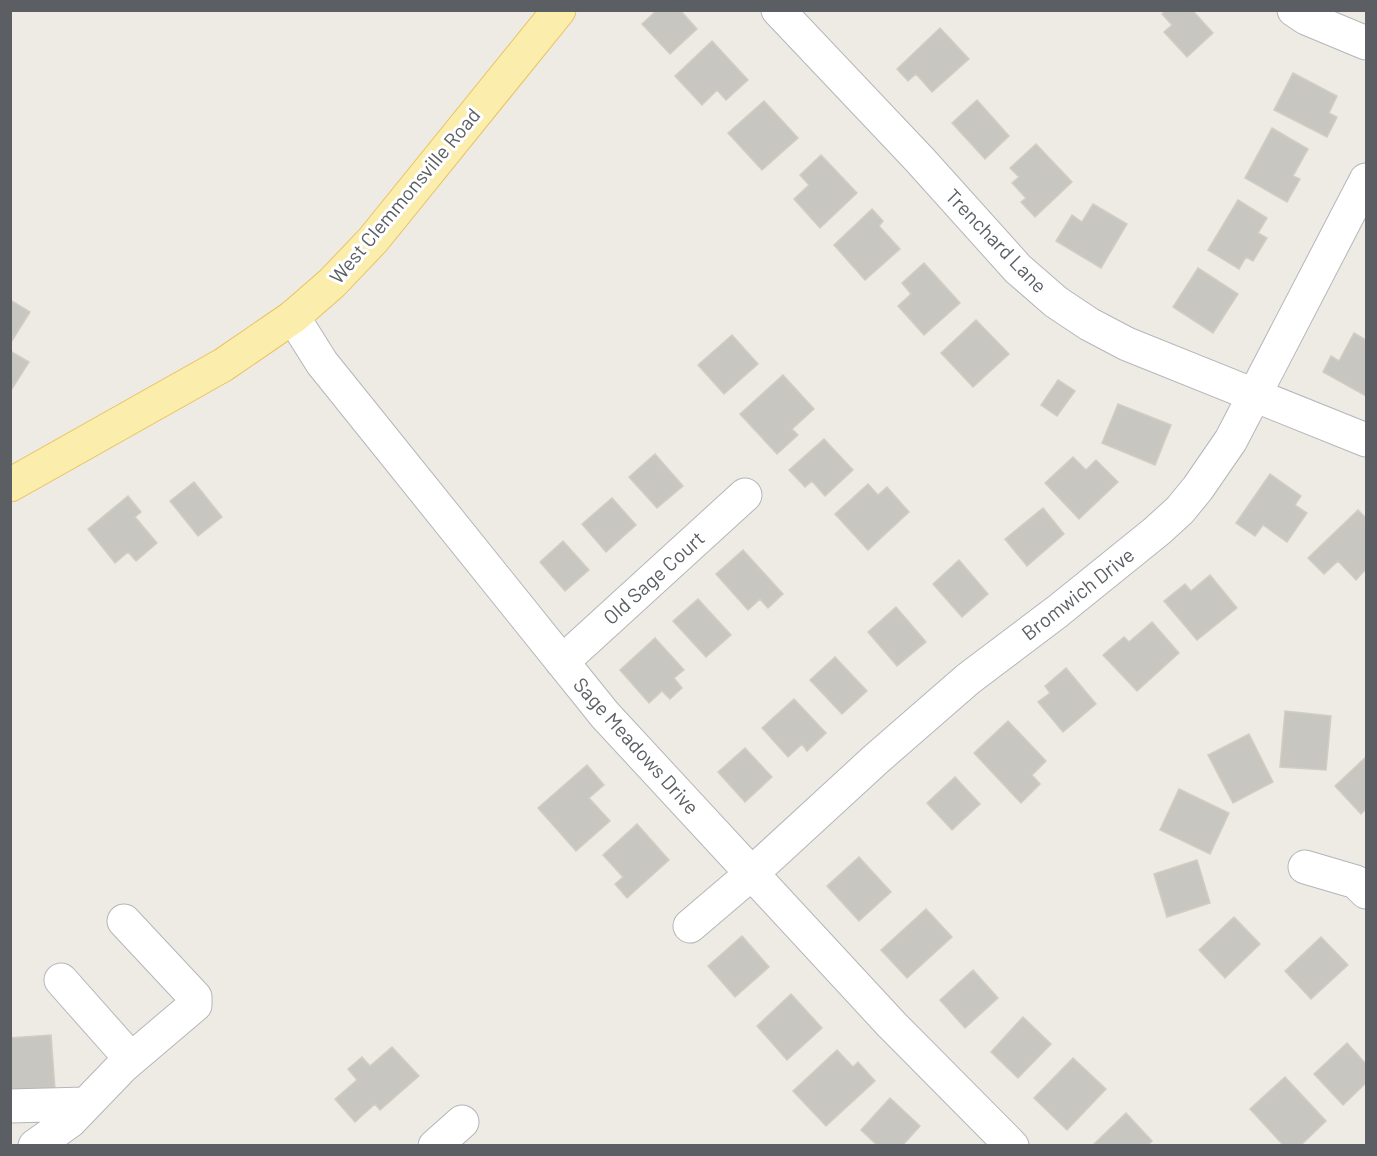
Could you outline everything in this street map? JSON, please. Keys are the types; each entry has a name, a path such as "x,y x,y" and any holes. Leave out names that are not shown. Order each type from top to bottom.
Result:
{"main road":[{"name":"West Clemmonsville Road","path":"10,485 223,365 293,317 332,284 373,240 559,10"}],"street":[{"name":"Trenchard Lane","path":"778,10 920,160 1018,268 1056,302 1089,324 1127,344 1366,440"},
{"path":"1294,10 1306,18 1366,43"},
{"name":"Bromwich Drive","path":"690,926 968,679 1076,596 1180,510 1231,440 1366,180"},
{"name":"Sage Meadows Drive","path":"293,317 322,363 605,715 892,1025 1012,1146"},
{"name":"Old Sage Court","path":"562,662 745,495"},
{"path":"1305,867 1356,882 1366,892"},
{"path":"34,1146 70,1121 122,1067 195,1005 195,997 124,921"},
{"path":"61,980 131,1059"},
{"path":"10,1106 86,1104"},
{"path":"435,1146 462,1122"}],"building":[{"path":"657,10 680,10 697,29 670,54 642,24"},
{"path":"1166,10 1192,10 1213,33 1187,57 1164,32 1172,25 1162,14"},
{"path":"940,28 969,59 932,92 916,74 908,81 897,69"},
{"path":"712,41 748,80 726,100 717,90 702,105 675,76"},
{"path":"1293,73 1337,96 1329,113 1337,117 1327,137 1274,110"},
{"path":"977,100 1009,136 985,159 952,123"},
{"path":"764,101 798,138 762,170 728,133"},
{"path":"1272,128 1308,149 1293,176 1300,179 1287,202 1245,178"},
{"path":"1036,144 1072,182 1035,217 1021,202 1026,198 1012,183 1019,177 1010,168"},
{"path":"821,155 857,193 820,228 794,199 809,185 800,175"},
{"path":"1238,200 1267,218 1258,233 1267,238 1253,261 1246,257 1239,269 1208,250"},
{"path":"1093,204 1127,224 1101,268 1056,241 1072,215 1082,222"},
{"path":"872,209 883,221 879,226 900,249 865,280 834,245"},
{"path":"924,263 960,303 924,335 898,306 911,294 902,283"},
{"path":"1198,268 1238,294 1213,333 1173,307"},
{"path":"10,300 30,312 10,344"},
{"path":"976,320 1009,354 973,387 941,353"},
{"path":"1354,333 1366,340 1366,396 1323,372 1331,356 1339,361"},
{"path":"732,335 758,364 724,394 698,365"},
{"path":"10,351 29,362 10,392"},
{"path":"783,375 814,409 792,429 798,435 777,454 740,414"},
{"path":"1058,380 1075,391 1057,416 1041,405"},
{"path":"1118,404 1171,425 1155,465 1102,443"},
{"path":"824,439 853,470 825,496 812,481 805,487 789,470"},
{"path":"655,454 683,486 657,508 629,477"},
{"path":"1073,457 1086,470 1096,460 1118,482 1079,519 1045,483"},
{"path":"1270,474 1301,496 1295,505 1307,513 1287,542 1263,525 1255,536 1236,523"},
{"path":"194,482 222,517 198,536 170,501"},
{"path":"868,484 878,495 887,487 909,512 868,550 835,514"},
{"path":"128,496 141,512 135,517 157,543 136,561 128,552 115,563 88,529"},
{"path":"612,498 636,525 606,552 582,524"},
{"path":"1043,508 1064,534 1027,566 1005,539"},
{"path":"1358,510 1366,518 1366,569 1356,580 1338,561 1324,574 1308,558"},
{"path":"563,541 589,570 565,591 540,562"},
{"path":"743,550 783,594 768,608 760,599 748,610 716,574"},
{"path":"959,560 988,594 962,617 933,584"},
{"path":"1210,575 1237,608 1197,640 1164,601 1185,584 1191,591"},
{"path":"698,599 731,635 706,657 673,621"},
{"path":"896,607 926,642 897,666 868,632"},
{"path":"1152,622 1179,653 1137,691 1103,655 1124,637 1129,642"},
{"path":"655,638 684,670 674,678 682,688 670,699 662,691 649,703 620,670"},
{"path":"835,657 867,691 842,714 810,680"},
{"path":"1066,668 1096,704 1063,732 1038,702 1050,693 1045,686"},
{"path":"794,699 826,733 807,751 802,744 788,757 762,728"},
{"path":"1285,711 1331,716 1326,770 1280,767"},
{"path":"1008,721 1046,761 1032,775 1040,784 1021,803 974,753"},
{"path":"1249,734 1273,782 1233,803 1208,755"},
{"path":"745,748 772,777 745,802 718,772"},
{"path":"1366,757 1366,809 1361,814 1335,786"},
{"path":"587,765 604,785 589,798 610,821 576,851 538,808"},
{"path":"955,777 980,804 952,830 927,803"},
{"path":"1179,789 1229,813 1210,854 1160,830"},
{"path":"637,824 669,860 627,898 615,884 623,877 603,855"},
{"path":"859,857 891,892 859,921 827,886"},
{"path":"1197,860 1210,903 1167,917 1154,874"},
{"path":"926,909 952,937 907,978 881,950"},
{"path":"1234,917 1260,944 1225,978 1199,950"},
{"path":"742,936 769,967 735,997 708,966"},
{"path":"1321,937 1348,965 1311,999 1285,971"},
{"path":"973,970 998,998 965,1028 940,1000"},
{"path":"791,994 822,1028 787,1060 757,1026"},
{"path":"1023,1017 1051,1044 1018,1078 991,1052"},
{"path":"51,1035 55,1089 10,1092 10,1038"},
{"path":"1347,1043 1366,1064 1366,1083 1343,1105 1314,1074"},
{"path":"392,1047 419,1076 380,1110 375,1104 355,1122 335,1099 357,1080 348,1069 362,1057 370,1066"},
{"path":"837,1050 853,1067 858,1062 875,1081 826,1126 793,1091"},
{"path":"1073,1058 1106,1089 1067,1130 1034,1098"},
{"path":"1285,1077 1326,1121 1300,1146 1284,1146 1250,1109"},
{"path":"890,1098 920,1126 902,1146 878,1146 861,1130"},
{"path":"1126,1113 1152,1141 1147,1146 1092,1146"}]}
